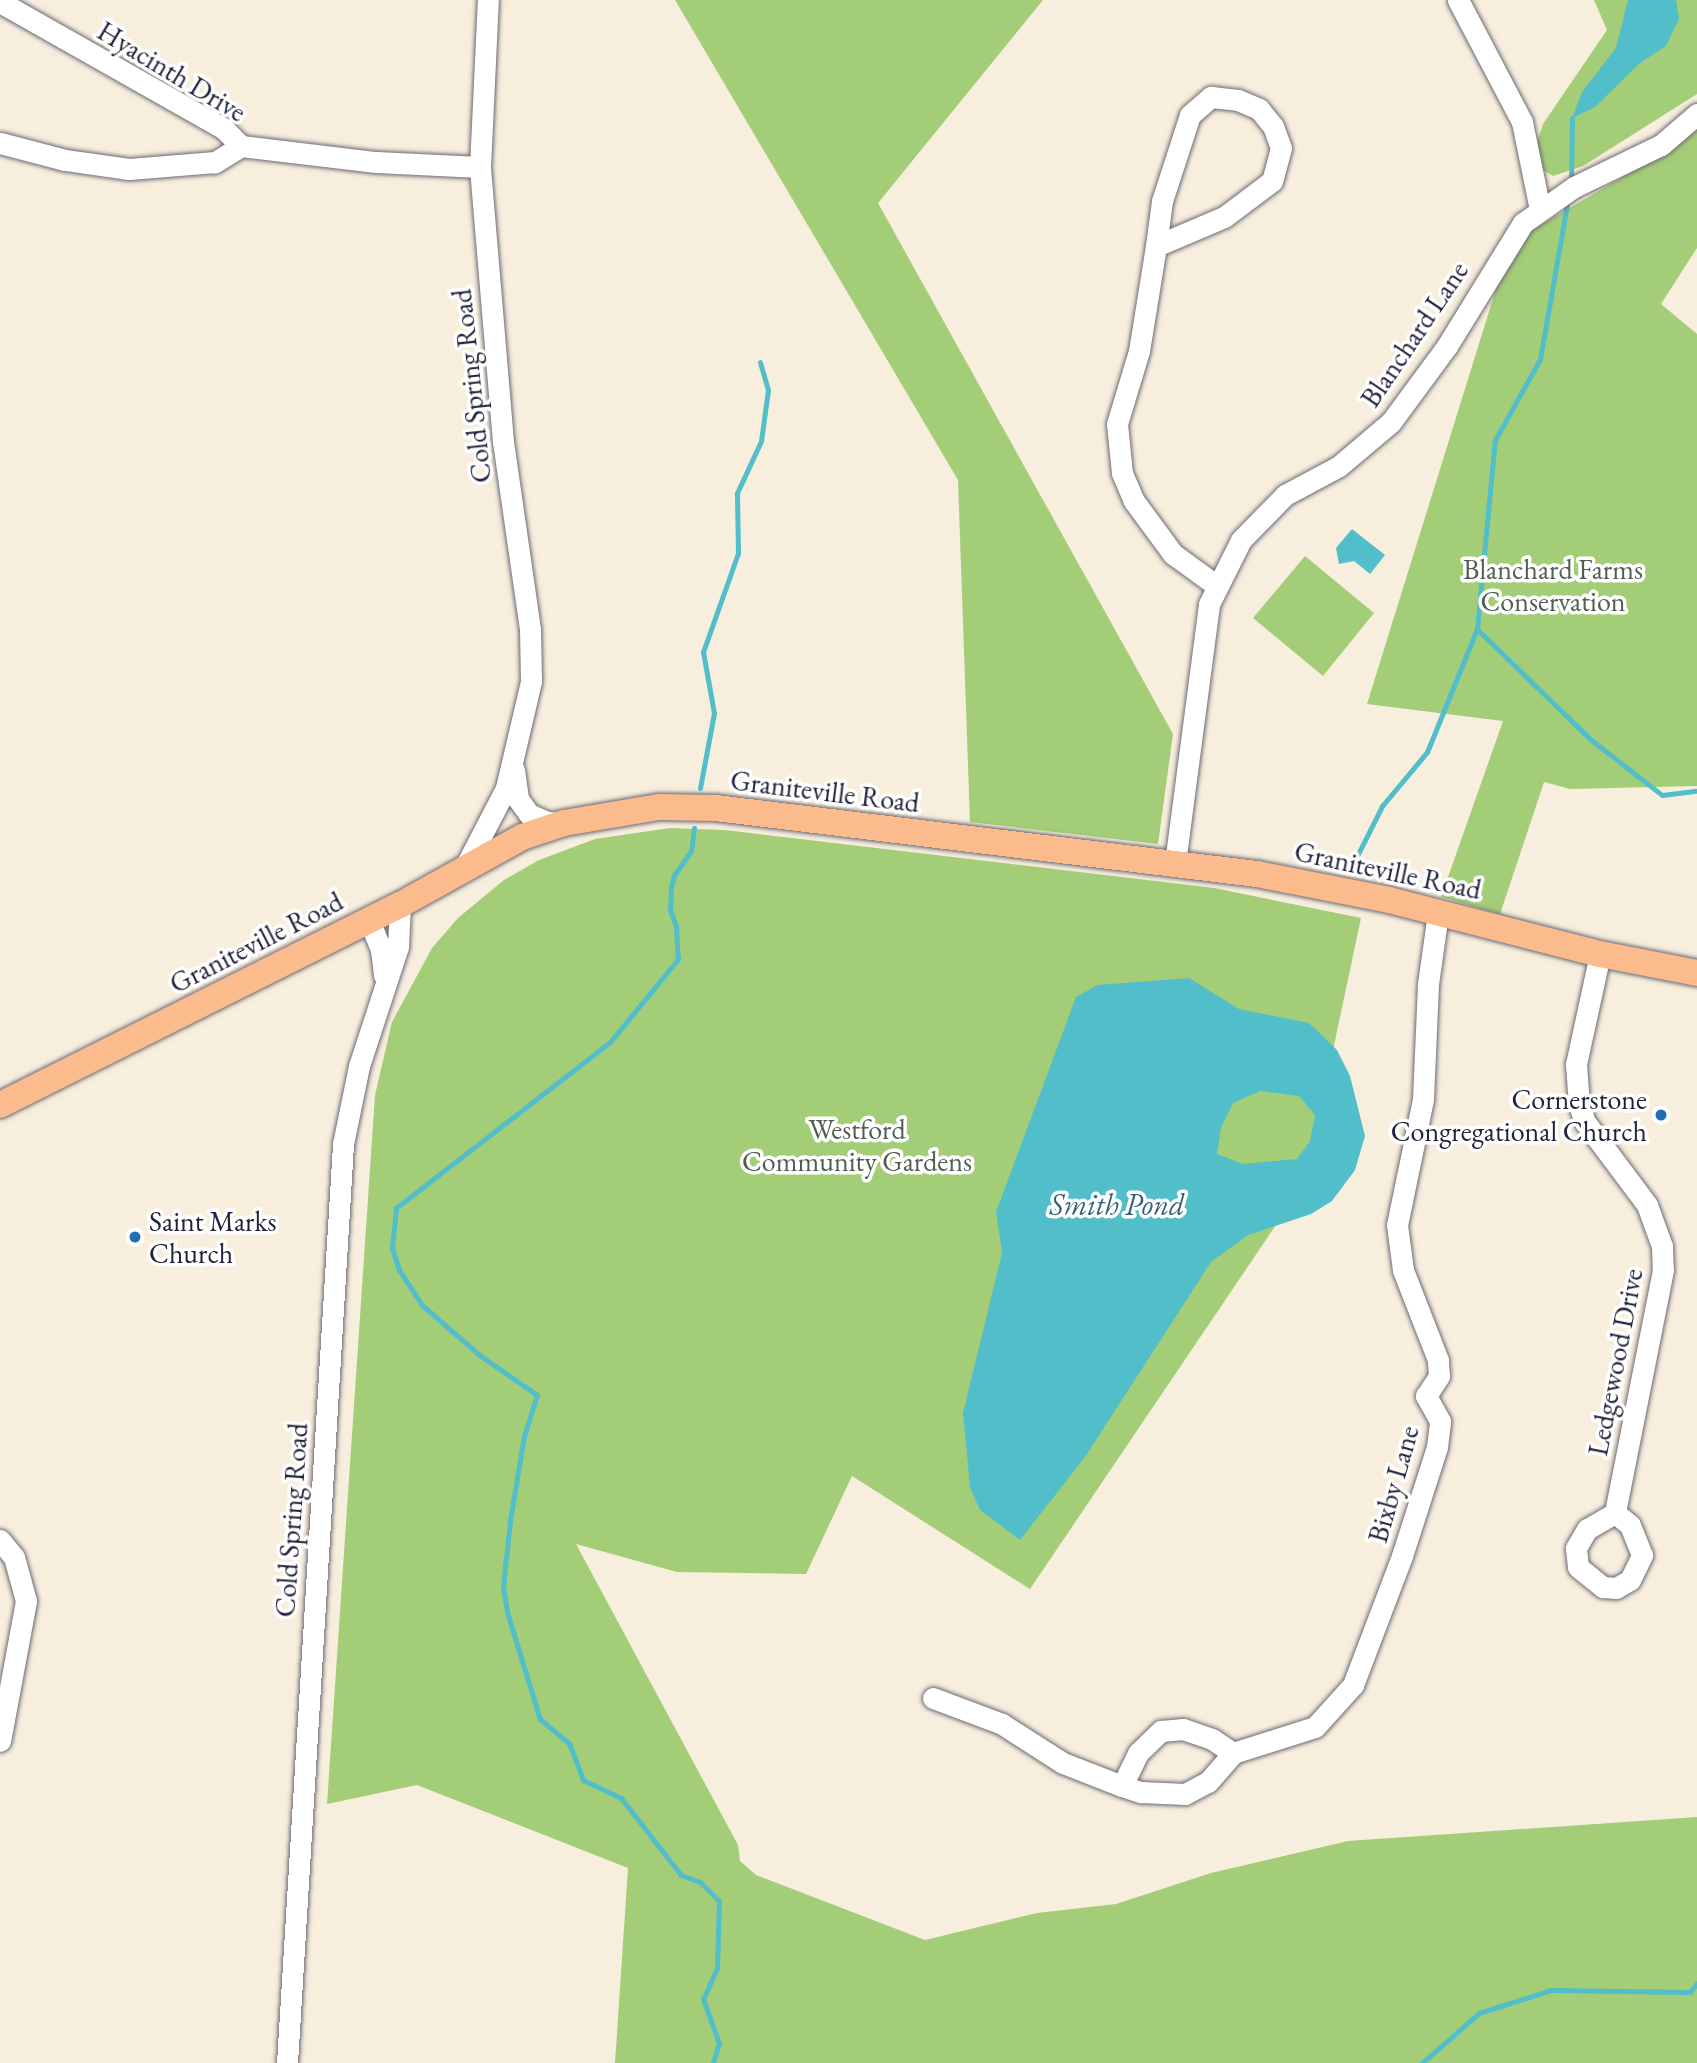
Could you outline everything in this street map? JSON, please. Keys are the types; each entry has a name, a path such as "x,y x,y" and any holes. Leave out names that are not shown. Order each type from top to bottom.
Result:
{"main road":[{"name":"Graniteville Road","path":"0,1105 400,905 466,865 564,822 647,808 716,808 1175,863 1270,877 1438,913 1600,954 1697,973"}],"street":[{"name":"Cold Spring Road","path":"466,865 513,764 531,681 530,629 503,442 480,167 488,0"},
{"path":"1458,0 1522,122 1540,210"},
{"name":"Hyacinth Drive","path":"0,2 223,128 241,146 376,162 480,167"},
{"path":"1156,246 1224,217 1272,181 1281,148 1273,127 1259,108 1238,100 1212,97 1190,116 1162,201 1139,351 1116,424 1122,472 1155,533 1173,554 1217,586"},
{"name":"Blanchard Lane","path":"1175,863 1209,604 1258,519 1285,495 1365,448 1391,422 1447,346 1523,223 1574,187 1661,145 1697,114"},
{"name":"Hyacinth Drive","path":"0,143 65,160 129,169 215,162 241,146"},
{"name":"Cold Spring Road","path":"513,764 523,807 537,819 564,822"},
{"name":"Cold Spring Road","path":"287,2063 343,1144 359,1066 383,985 398,947 400,905"},
{"name":"Bixby Lane","path":"1233,1753 1315,1727 1353,1685 1375,1636 1437,1447 1440,1421 1426,1396 1439,1376 1438,1360 1404,1270 1397,1225 1423,1099 1428,984 1438,913"},
{"name":"Cold Spring Road","path":"369,920 381,950 383,985"},
{"name":"Ledgewood Drive","path":"1600,954 1576,1064 1579,1105 1585,1122 1647,1205 1662,1246 1663,1270 1615,1513"},
{"path":"0,1540 13,1557 26,1601 0,1741"},
{"path":"933,1698 1002,1724 1063,1763 1122,1786 1185,1794 1208,1782 1233,1753 1212,1739 1183,1729 1161,1731 1138,1753 1122,1786"}],"green space":[{"path":"675,0 1043,0 878,203 1173,734 1158,844 970,822 958,480"},
{"path":"1594,0 1697,0 1697,94 1583,166 1553,176 1541,169 1535,148 1543,124 1607,30"},
{"name":"Blanchard Farms Conservation","path":"1697,128 1697,248 1661,304 1697,334 1697,786 1570,789 1544,782 1500,914 1441,897 1503,721 1367,704 1501,273 1530,231 1683,142"},
{"path":"1305,556 1374,613 1323,676 1253,618"},
{"name":"Westford Community Gardens","path":"670,828 725,830 1214,888 1361,918 1305,1182 1030,1589 852,1476 806,1574 677,1572 576,1544 738,1845 740,1861 756,1875 925,1940 1037,1913 1116,1904 1211,1873 1348,1841 1697,1817 1697,2063 615,2063 628,1868 417,1785 327,1804 375,1095 392,1022 432,948 458,918 504,880 539,860 595,839"}],"water":[{"path":"1628,0 1676,0 1679,19 1666,46 1640,63 1595,107 1572,118 1582,92 1616,48"},
{"path":"1352,529 1385,555 1370,574 1354,561 1339,564 1336,548"},
{"name":"Smith Pond","path":"1189,978 1239,1009 1309,1023 1337,1050 1350,1076 1365,1136 1355,1170 1332,1201 1311,1214 1248,1235 1211,1262 1085,1457 1020,1540 980,1510 970,1487 963,1413 1002,1253 996,1212 1076,997 1098,985","holes":["1260,1091 1299,1096 1315,1115 1310,1141 1297,1159 1243,1164 1217,1154 1221,1128 1233,1103"]}],"waterway":[{"path":"1571,182 1572,118"},
{"path":"1354,862 1382,806 1427,752 1477,629 1495,440 1540,359 1568,198"},
{"path":"700,788 714,713 703,652 738,553 737,493 761,441 768,390 760,362"},
{"path":"1477,629 1590,739 1662,795 1697,791"},
{"path":"694,828 691,851 674,875 671,887 670,910 676,926 678,959 610,1042 396,1208 392,1248 399,1270 422,1305 478,1354 537,1395 524,1436 510,1521 503,1586 507,1612 540,1719 569,1743 583,1780 621,1798 681,1875 700,1882 719,1901 717,1968 703,1999 719,2043 713,2063"},
{"path":"1422,2063 1479,2013 1551,1990 1690,1992 1697,1983"}],"place":[{"name":"Cornerstone Congregational Church","path":"1661,1115"},
{"name":"Saint Marks Church","path":"135,1237"}]}
